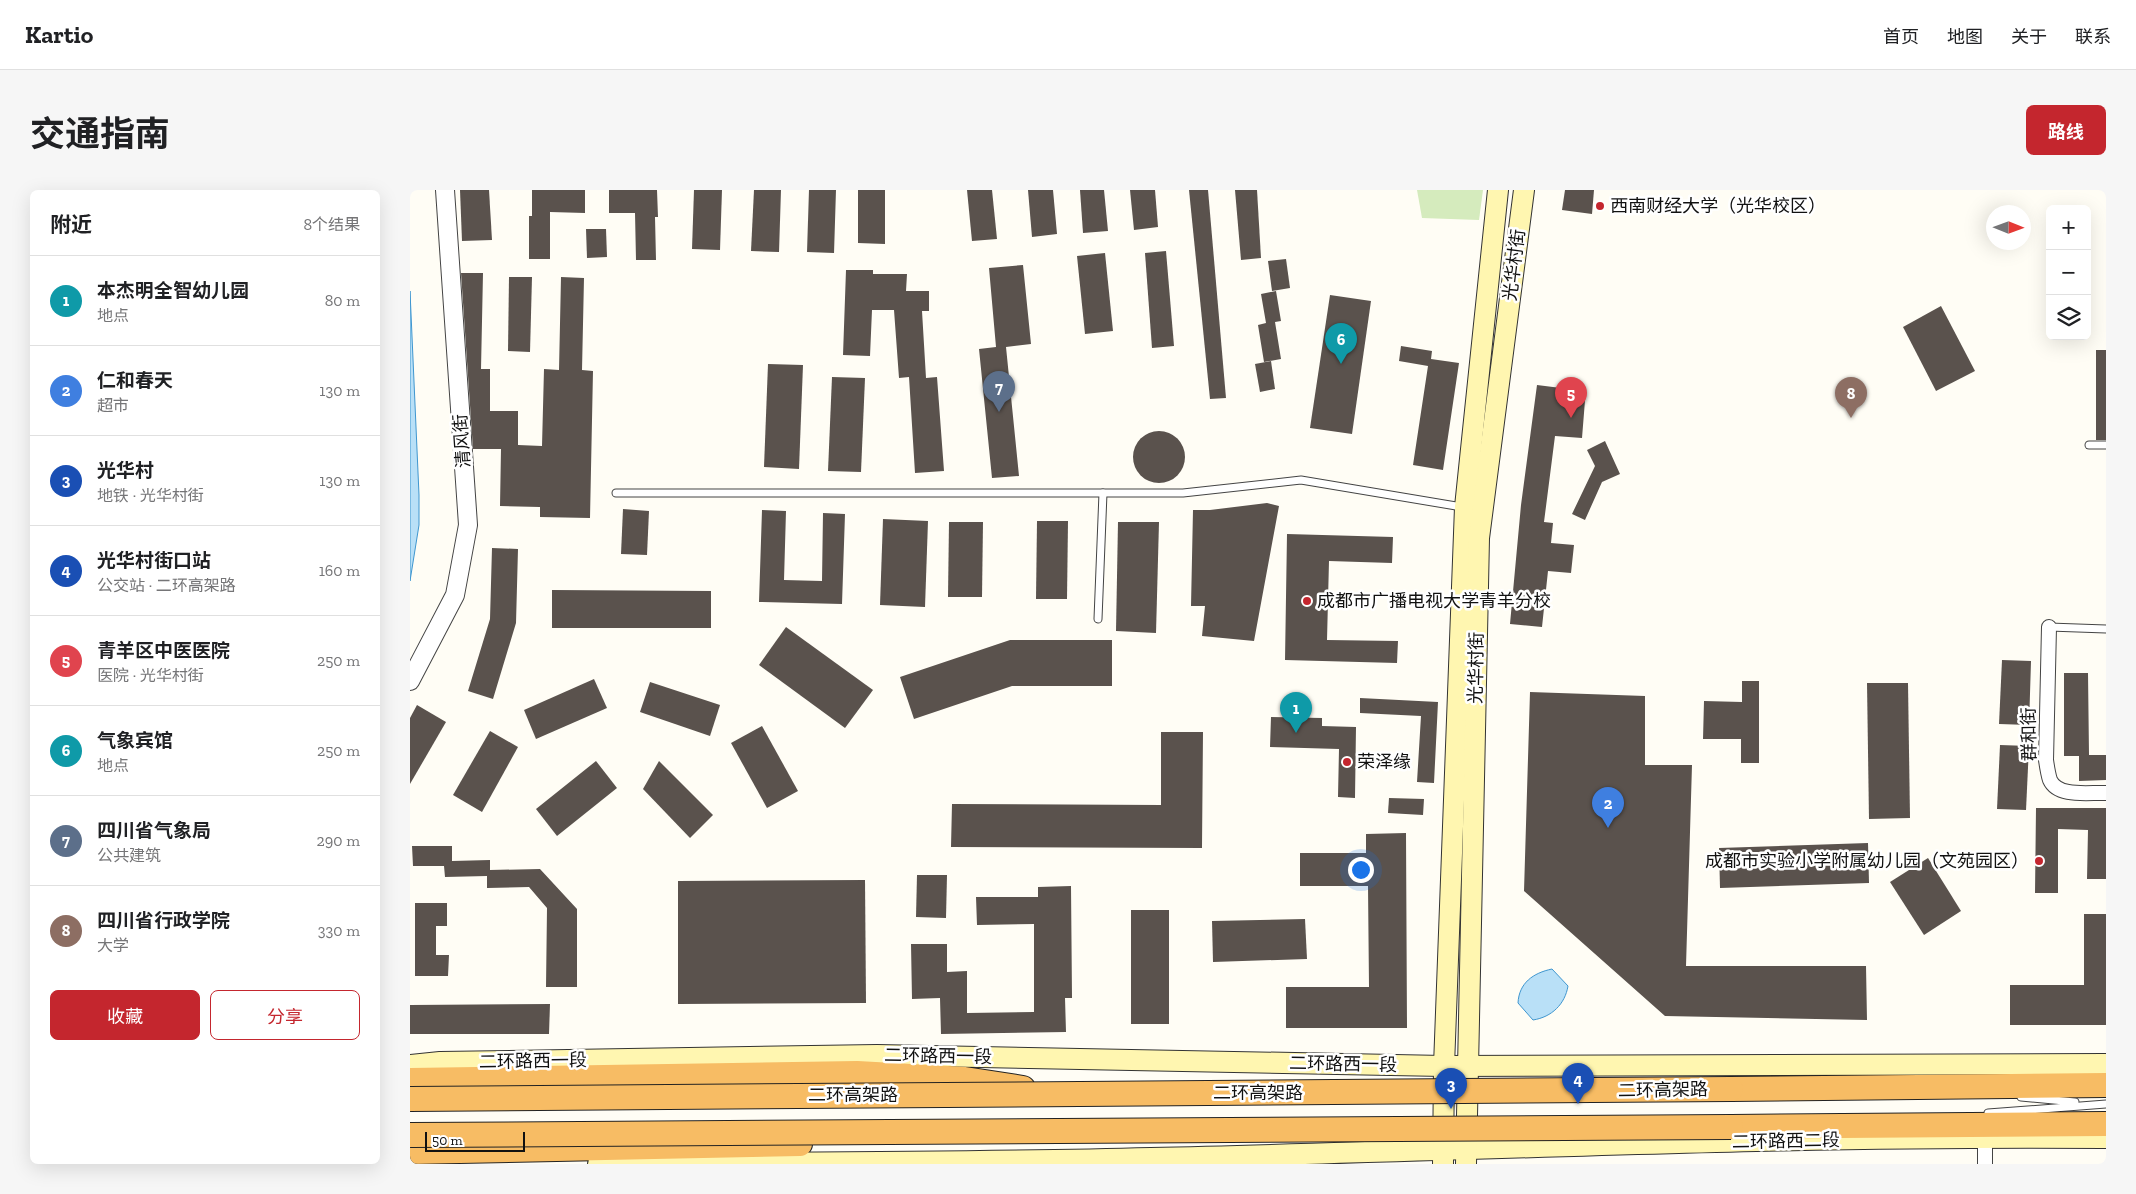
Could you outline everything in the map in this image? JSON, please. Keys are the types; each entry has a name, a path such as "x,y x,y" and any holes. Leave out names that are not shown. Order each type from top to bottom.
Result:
{"highway":[{"path":"410,1080 857,1073 965,1079 1060,1094"},
{"name":"二环高架路","path":"410,1099 1731,1089 2104,1104"},
{"name":"二环高架路","path":"410,1135 1731,1127 2104,1104"},
{"path":"410,1152 896,1142 1039,1131"}],"main road":[{"name":"光华村街","path":"1443,1156 1444,1066 1474,509 1498,190"},
{"name":"光华村街","path":"1466,1156 1466,1066 1479,538 1474,509 1524,190"},
{"name":"二环路西一段","path":"410,1065 450,1062 876,1055 1466,1066"},
{"path":"1466,1066 2106,1064"},
{"name":"二环路西二段","path":"1466,1156 1985,1137 2106,1138"},
{"path":"598,1164 1151,1161 1466,1156"}],"street":[{"name":"清风街","path":"410,680 455,595 468,524 445,190"},
{"name":"群和街","path":"2049,627 2046,760 2051,781 2057,788 2072,792 2106,792"},
{"path":"1985,1137 1985,1164"}],"lane":[{"path":"2089,445 2106,445"},
{"path":"616,493 1183,493 1301,480 1474,509"},
{"path":"1098,620 1103,493"},
{"path":"2049,627 2106,629"},
{"path":"1731,1089 1820,1097"},
{"path":"1930,1095 1940,1095"},
{"path":"2008,1096 2104,1104"},
{"path":"1975,1114 2104,1104"},
{"path":"1731,1127 1795,1118"}],"green space":[{"path":"1417,190 1483,190 1479,220 1422,218"}],"water":[{"path":"410,291 419,525 410,581"},
{"path":"1552,969 1568,986 1566,993 1561,1004 1552,1013 1533,1020 1518,1003 1521,990 1533,976"}],"building":[{"path":"460,190 489,190 492,240 462,241"},
{"path":"532,190 585,190 585,213 550,212 550,259 529,259 529,216 532,216"},
{"path":"609,190 657,190 658,217 655,217 656,260 636,260 635,213 609,213"},
{"path":"694,190 722,190 720,250 692,249"},
{"path":"754,190 781,190 779,252 751,251"},
{"path":"809,190 836,190 834,253 807,252"},
{"path":"858,190 885,190 885,244 858,243"},
{"path":"967,190 992,190 997,239 972,241"},
{"path":"1028,190 1053,190 1057,234 1032,237"},
{"path":"1080,190 1104,190 1108,231 1083,233"},
{"path":"1130,190 1155,190 1158,227 1134,230"},
{"path":"1189,190 1208,190 1226,398 1210,399"},
{"path":"1235,190 1257,190 1261,258 1241,260"},
{"path":"1565,190 1594,190 1592,214 1562,210"},
{"path":"586,229 606,229 607,257 587,258"},
{"path":"1166,251 1174,346 1152,348 1145,253"},
{"path":"1105,253 1113,331 1085,334 1077,256"},
{"path":"1286,259 1290,288 1272,291 1268,261"},
{"path":"1023,265 1031,344 1006,347 1019,476 992,478 979,349 996,347 989,268"},
{"path":"846,270 873,270 873,274 907,274 906,291 929,291 929,311 922,311 926,378 937,377 944,471 915,473 909,377 899,378 894,310 872,310 870,356 843,355"},
{"path":"461,273 483,273 481,369 490,369 490,411 518,411 518,445 542,446 544,369 559,370 561,277 584,278 582,370 593,371 590,518 540,517 540,507 500,506 501,449 473,449"},
{"path":"509,277 532,277 530,352 508,351"},
{"path":"1276,291 1281,321 1275,322 1281,359 1264,362 1258,325 1266,323 1261,294"},
{"path":"1330,295 1371,301 1352,434 1310,428"},
{"path":"1941,306 1975,371 1936,391 1903,327"},
{"path":"1401,346 1432,351 1431,359 1459,363 1443,470 1413,465 1428,366 1399,361"},
{"path":"2096,350 2106,350 2106,440 2096,440"},
{"path":"1271,361 1275,389 1260,392 1255,364"},
{"path":"768,364 803,365 799,469 764,467"},
{"path":"832,377 865,378 861,472 828,471"},
{"path":"1537,385 1569,389 1569,387 1586,388 1582,438 1555,436 1544,522 1553,523 1551,543 1574,545 1571,573 1548,571 1542,627 1510,624 1521,505"},
{"path":"1159,431 1169,433 1177,439 1183,447 1185,457 1183,467 1177,475 1169,481 1159,483 1149,481 1141,475 1135,467 1133,457 1135,447 1141,439 1149,433"},
{"path":"1605,441 1620,474 1602,482 1585,520 1572,514 1595,466 1587,450"},
{"path":"1267,503 1279,506 1254,641 1202,636 1205,606 1191,606 1193,510 1210,510"},
{"path":"623,509 649,511 647,555 621,554"},
{"path":"762,510 786,511 784,580 822,581 823,513 845,514 842,604 759,602"},
{"path":"883,519 928,521 925,607 880,605"},
{"path":"1037,521 1068,521 1067,599 1036,599"},
{"path":"949,522 983,522 982,597 948,597"},
{"path":"1118,522 1159,522 1156,633 1116,631"},
{"name":"成都市广播电视大学青羊分校","path":"1287,534 1393,537 1392,563 1329,561 1327,640 1398,641 1397,663 1285,660"},
{"path":"492,548 518,549 516,623 493,699 468,691 490,619"},
{"path":"552,590 711,591 711,628 552,628"},
{"path":"786,627 873,690 845,728 759,665"},
{"path":"1010,640 1112,640 1112,686 1012,686 914,719 900,677"},
{"path":"2002,660 2031,661 2029,725 1999,724"},
{"path":"2064,673 2088,673 2089,755 2106,755 2106,780 2079,781 2079,756 2064,756"},
{"path":"594,679 607,708 536,739 524,710"},
{"path":"1742,681 1759,681 1759,763 1741,763 1741,739 1703,739 1704,701 1742,702"},
{"path":"650,682 720,705 710,736 640,712"},
{"path":"1867,683 1908,683 1910,818 1869,819"},
{"path":"1530,692 1645,696 1645,765 1692,765 1686,966 1866,966 1867,1020 1665,1016 1524,891"},
{"path":"1360,698 1438,702 1434,783 1417,782 1421,716 1360,713"},
{"path":"417,705 446,722 410,784 410,718"},
{"path":"1271,717 1322,718 1322,726 1356,727 1355,798 1338,797 1339,749 1270,747"},
{"path":"762,726 798,791 767,808 731,743"},
{"path":"490,731 518,747 482,812 453,795"},
{"path":"1161,732 1203,732 1202,848 951,847 952,804 1161,805"},
{"path":"2000,745 2029,746 2026,810 1997,809"},
{"path":"596,761 617,788 557,836 536,809"},
{"path":"659,761 713,815 690,838 643,789"},
{"name":"荣泽缘","path":"1389,798 1424,799 1423,815 1388,813"},
{"path":"2036,808 2106,808 2106,879 2087,879 2088,830 2058,829 2058,893 2035,893"},
{"path":"1406,833 1407,1028 1286,1028 1286,987 1369,987 1368,886 1300,886 1300,853 1366,853 1366,834"},
{"path":"1868,843 1869,883 1720,888 1719,848"},
{"path":"412,846 452,846 452,861 490,860 490,870 540,869 577,909 577,987 546,987 547,908 529,887 487,888 487,876 445,877 444,866 413,866"},
{"path":"1928,858 1961,911 1924,935 1890,882"},
{"path":"917,875 947,875 946,918 916,917"},
{"path":"865,880 866,1003 678,1004 678,881"},
{"path":"1071,886 1072,998 1065,998 1066,1032 941,1034 940,998 912,999 911,944 947,944 947,972 967,971 967,1013 1034,1012 1034,924 977,925 976,897 1038,897 1038,887"},
{"path":"415,903 447,903 447,926 436,926 436,955 449,955 448,976 415,976"},
{"path":"1131,910 1169,910 1169,1024 1131,1024"},
{"path":"2084,914 2106,914 2106,1025 2010,1025 2010,985 2084,985"},
{"path":"1305,919 1307,959 1213,962 1212,921"},
{"path":"550,1004 549,1034 410,1034 410,1005"}],"place":[{"name":"西南财经大学（光华校区）","path":"1600,206"},
{"name":"气象宾馆","path":"1341,364"},
{"name":"四川省气象局","path":"999,412"},
{"name":"青羊区中医医院","path":"1571,418"},
{"name":"四川省行政学院","path":"1851,418"},
{"name":"成都市广播电视大学青羊分校","path":"1307,601"},
{"name":"本杰明全智幼儿园","path":"1296,733"},
{"name":"荣泽缘","path":"1347,762"},
{"name":"仁和春天","path":"1608,828"},
{"name":"成都市实验小学附属幼儿园（文苑园区）","path":"2039,861"},
{"name":"光华村街口站","path":"1578,1104"},
{"name":"光华村","path":"1451,1109"}]}
